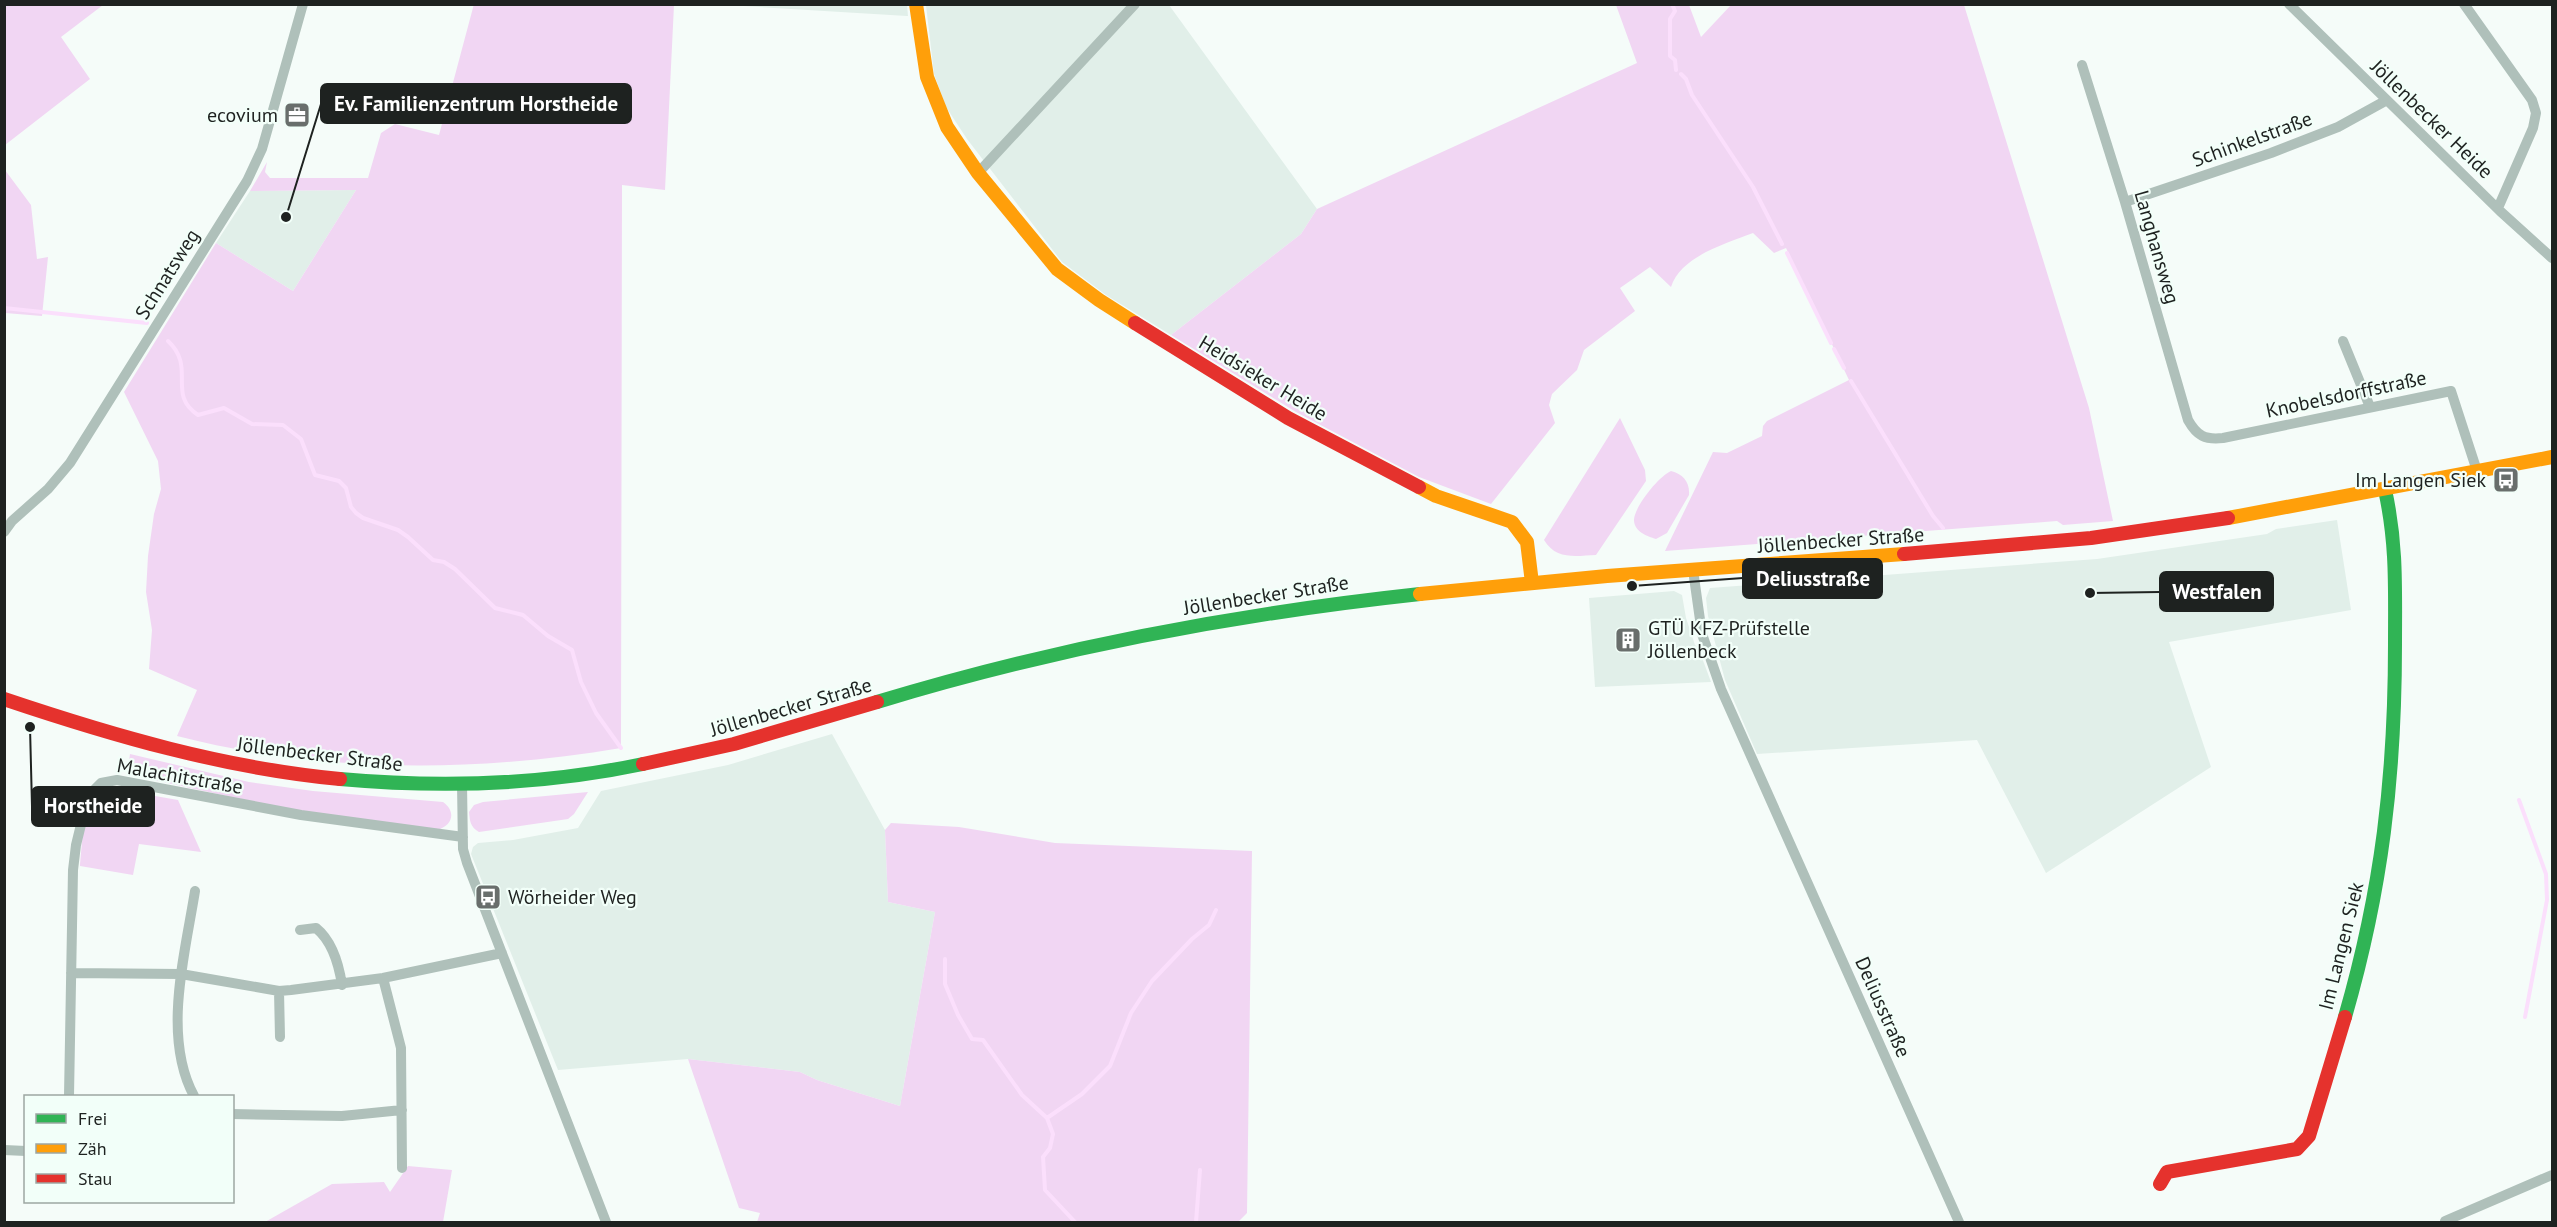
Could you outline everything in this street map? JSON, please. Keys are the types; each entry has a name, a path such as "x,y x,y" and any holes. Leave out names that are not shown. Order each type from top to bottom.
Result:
{"main road":[{"name":"Heidsieker Heide","path":"916,4 927,77 935,103 947,127 978,173 1057,269 1099,300 1288,418 1436,496 1512,522 1527,540 1532,583"},
{"name":"Jöllenbecker Straße","path":"4,699 172,752 266,770 368,782 462,784 534,780 591,773 702,752 957,679 1091,645 1172,629 1337,603 1532,583 2024,545 2110,536 2233,518 2553,457"},
{"name":"Im Langen Siek","path":"2160,1184 2167,1172 2283,1153 2298,1149 2309,1136 2364,948 2381,863 2395,698 2395,545 2385,490"}],"street":[{"name":"Schnatsweg","path":"4,532 12,521 48,489 70,463 247,181 262,149 303,4"},
{"path":"978,173 1135,4"},
{"name":"Jöllenbecker Heide","path":"2289,4 2498,208 2553,258"},
{"path":"2464,4 2532,100 2536,113 2534,128 2498,208"},
{"name":"Langhansweg","path":"2082,64 2125,202 2188,420 2200,437"},
{"name":"Schinkelstraße","path":"2125,202 2271,153 2338,127 2387,100"},
{"path":"2343,341 2370,407"},
{"name":"Knobelsdorffstraße","path":"2200,437 2223,438 2451,391 2477,471"},
{"name":"Deliusstraße","path":"1693,570 1702,634 1721,689 1959,1222"},
{"name":"Malachitstraße","path":"69,1095 73,870 76,844 88,796 97,786 105,781 117,780 301,815 463,837"},
{"path":"462,784 463,849 467,863 606,1222"},
{"path":"194,1095 185,1077 180,1051 181,974 195,891"},
{"path":"300,930 311,927 320,931 337,960 342,985"},
{"path":"70,973 181,974 279,991 342,985 502,953"},
{"path":"383,978 401,1048 402,1168"},
{"path":"279,991 280,1037"},
{"path":"234,1114 342,1116 402,1110"},
{"path":"4,1150 24,1151"},
{"path":"2445,1221 2553,1175"}],"shaded area":[{"path":"5,4 103,5 61,37 90,79 5,145"},
{"path":"474,4 674,5 665,190 622,185 621,748 510,762 398,765 342,763 286,757 177,736 197,690 149,669 152,630 146,592 148,556 154,514 161,489 158,461 124,392 216,243 293,291 356,190 250,191 267,162 265,172 270,178 368,178 381,133 395,124 439,135"},
{"path":"727,5 907,5 908,16 907,16"},
{"path":"926,5 1169,5 1317,209 1301,234 1171,335 1106,295 1062,262 967,139 946,107 934,74"},
{"path":"1616,5 1689,5 1701,37 1731,5 1964,5 2089,408 2113,521 2063,525 2057,521 1665,551 1713,452 1727,453 1762,436 1763,426 1767,421 1849,380 1786,248 1774,253 1753,233 1705,252 1694,259 1676,276 1671,287 1650,267 1620,288 1635,311 1584,350 1577,370 1552,394 1549,405 1555,423 1491,504 1419,477 1296,412 1171,335 1301,234 1317,209 1637,63"},
{"path":"5,170 31,205 37,259 48,257 42,316 5,313"},
{"path":"356,190 293,291 216,243 250,191"},
{"path":"1620,418 1645,470 1646,481 1596,555 1560,554 1544,540"},
{"path":"1671,471 1685,479 1689,495 1667,533 1656,539 1642,533 1637,528 1634,521 1635,515 1648,493 1660,479"},
{"path":"2337,520 2351,610 2169,642 2211,767 2046,873 1977,740 1757,754 1725,680 1708,616 1706,598 1710,588 2097,559 2267,534 2276,529"},
{"path":"1674,591 1682,595 1686,618 1695,645 1698,647 1711,682 1595,687 1589,598"},
{"path":"832,734 885,830 888,902 935,912 900,1106 817,1080 800,1072 688,1059 558,1070 471,854 473,847 478,843 513,840 578,828 601,791 728,765"},
{"path":"130,754 249,782 313,791 443,802 450,810 451,818 446,825 437,830 285,809 127,774"},
{"path":"115,789 178,800 201,852 139,844 133,875 80,866 86,819 90,808 96,798 104,792"},
{"path":"588,792 574,814 568,819 479,832 470,821 469,812 474,805 483,802"},
{"path":"891,823 959,827 1055,843 1252,851 1247,1213 1238,1222 757,1222 760,1213 739,1208 688,1059 800,1072 817,1080 900,1106 935,912 888,902 885,830"},
{"path":"408,1166 452,1170 443,1222 265,1222 332,1184 384,1182 390,1192"}],"waterway":[{"path":"1672,4 1675,11 1670,19 1670,56 1675,60 1676,70"},
{"path":"1681,74 1686,79 1692,95 1753,187 1782,244"},
{"path":"1787,253 1831,343"},
{"path":"4,308 147,323"},
{"path":"168,341 180,361 184,398 189,407 198,415 224,408 252,424 283,425 301,439 315,475 339,481 346,488 351,507 356,513 363,518 398,530 433,560 444,562 455,569 495,608 523,615 548,636 572,650 581,682 596,713 621,748"},
{"path":"1834,349 1844,368"},
{"path":"1851,381 1933,516 1943,528"},
{"path":"2519,800 2546,874 2547,900 2525,1017"},
{"path":"1047,1118 1082,1094 1110,1066 1131,1013 1152,981 1192,939 1209,925 1216,910"},
{"path":"945,959 945,984 958,1015 972,1039 983,1040 1022,1095 1047,1118 1053,1134 1050,1148 1043,1157 1045,1190 1075,1222"},
{"path":"1196,1222 1200,1170"}],"traffic: fast":[{"path":"2345,1017 2358,970 2377,878 2389,787 2394,693 2395,585 2392,529 2385,490"},
{"path":"877,702 1010,665 1146,635 1282,612 1420,594"},
{"path":"340,779 378,782 492,783 568,776 643,764"}],"traffic: slow":[{"path":"916,4 927,77 947,127 978,173 1057,269 1135,323"},
{"path":"2228,518 2552,457"},
{"path":"1419,487 1436,496 1512,522 1527,542 1532,583"},
{"path":"1420,594 1607,576 1904,554"}],"traffic: jam":[{"path":"1135,323 1288,418 1419,487"},
{"path":"1904,554 2091,538 2228,518"},
{"path":"4,699 87,726 170,749 254,767 340,779"},
{"path":"643,764 734,744 877,702"},
{"path":"2160,1184 2167,1172 2297,1149 2309,1136 2345,1017"}],"place":[{"name":"ecovium","path":"297,115"},
{"name":"Ev. Familienzentrum Horstheide","path":"286,217"},
{"name":"Im Langen Siek","path":"2506,480"},
{"name":"Deliusstraße","path":"1632,586"},
{"name":"Westfalen","path":"2090,593"},
{"name":"GTÜ KFZ-Prüfstelle Jöllenbeck","path":"1628,640"},
{"name":"Horstheide","path":"30,727"},
{"name":"Wörheider Weg","path":"488,897"}]}
